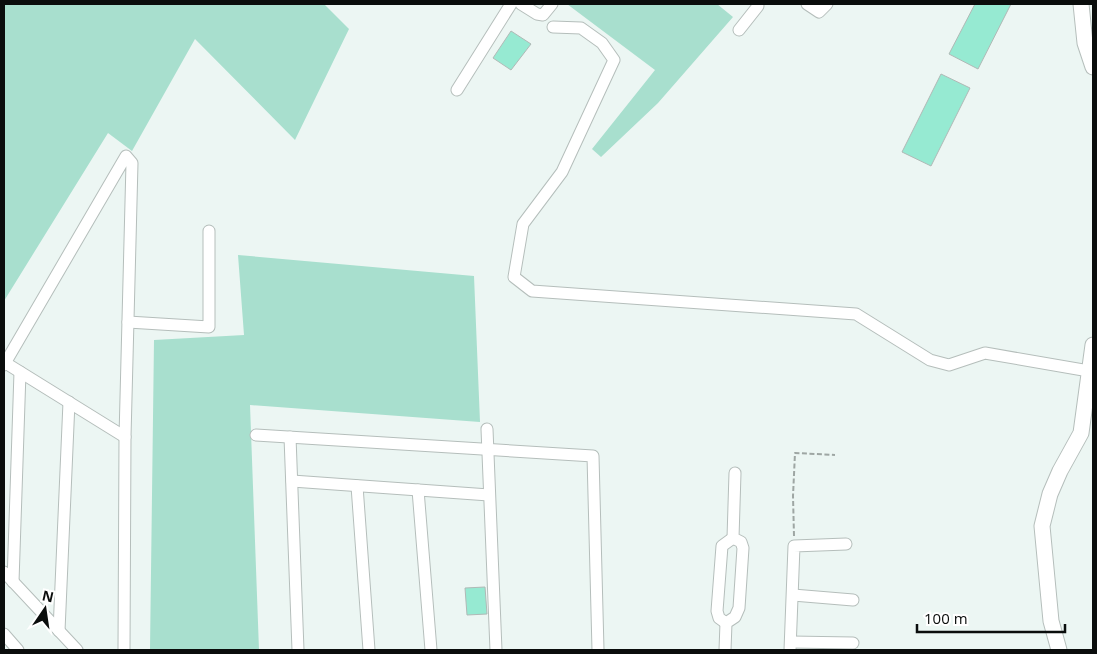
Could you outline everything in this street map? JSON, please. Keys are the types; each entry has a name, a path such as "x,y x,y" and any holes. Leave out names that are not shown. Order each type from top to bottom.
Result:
{"main road":[{"path":"1081,4 1085,43 1093,67"},
{"path":"1059,650 1051,621 1042,526 1050,494 1060,471 1081,433 1093,345"}],"street":[{"path":"457,90 511,4"},
{"path":"521,4 537,14 543,15 552,4"},
{"path":"807,4 819,12 827,4"},
{"path":"739,30 757,5"},
{"path":"553,27 581,28 602,43 614,60 562,172 523,224 514,277 532,290 856,314 930,360 949,365 985,353 1090,378"},
{"path":"124,650 125,437 132,162 126,156 4,363 125,437"},
{"path":"128,322 209,327 209,231"},
{"path":"13,582 20,372"},
{"path":"59,631 69,402"},
{"path":"487,429 496,650"},
{"path":"256,434 593,456 598,650"},
{"path":"290,437 298,650"},
{"path":"733,538 735,473"},
{"path":"292,481 490,495"},
{"path":"357,486 369,650"},
{"path":"418,490 431,650"},
{"path":"726,623 735,617 739,608 743,548 741,542 733,538"},
{"path":"726,623 719,618 717,611 721,555 722,546 733,538"},
{"path":"846,544 794,546 791,646 853,643"},
{"path":"4,572 77,650"},
{"path":"794,595 853,600"},
{"path":"724,650 726,623"},
{"path":"4,634 18,650"}],"path":[{"path":"794,546 793,496 795,454 835,455"}],"green space":[{"path":"4,4 324,4 349,29 295,140 195,39 132,151 108,133 4,301"},
{"path":"567,4 717,4 733,17 658,103 601,157 592,149 655,70"},
{"path":"238,255 474,276 480,422 250,405 259,650 150,650 154,340 244,335"}],"building":[{"path":"975,4 1011,4 978,69 949,54"},
{"path":"511,31 531,44 511,70 493,58"},
{"path":"941,74 970,88 931,166 902,152"},
{"path":"485,587 487,614 467,615 465,588"}]}
